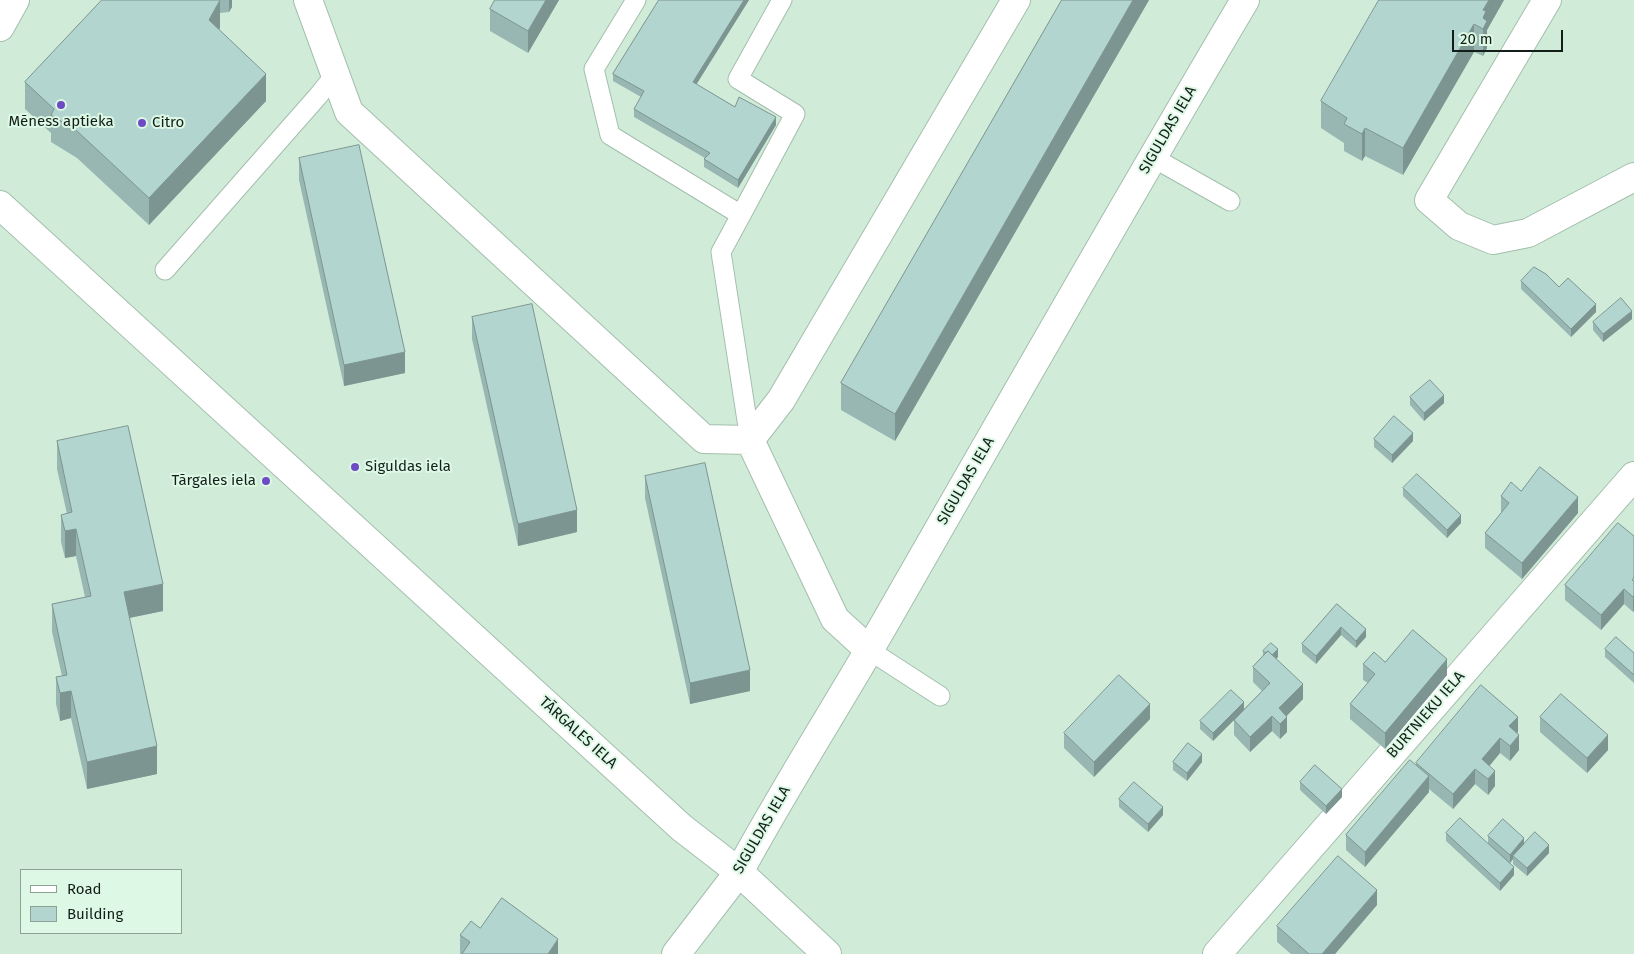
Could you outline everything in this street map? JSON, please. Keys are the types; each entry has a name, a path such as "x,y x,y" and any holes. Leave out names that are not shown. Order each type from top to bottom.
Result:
{"street":[{"path":"0,27 15,0"},
{"path":"308,0 349,112 704,439 750,440"},
{"path":"750,440 781,400 1016,0"},
{"name":"SIGULDAS IELA","path":"676,954 739,872 773,810 869,650 1152,157 1245,0"},
{"path":"1547,0 1429,200 1459,226 1493,240 1528,233 1634,177"},
{"name":"TĀRGALES IELA","path":"0,205 682,828 739,872 827,954"},
{"path":"750,440 836,619 869,650"},
{"name":"BURTNIEKU IELA","path":"1218,954 1634,476"}],"lane":[{"path":"636,0 594,69 610,135 741,215"},
{"path":"750,440 721,252 796,114 738,79 782,0"},
{"path":"165,270 335,75"},
{"path":"1152,157 1230,201"},
{"path":"869,650 940,696"}],"building":[{"name":"Citro","path":"102,0 220,0 209,20 266,74 149,198 77,131 51,115 54,109 25,82"},
{"path":"495,0 546,0 528,31 490,9"},
{"path":"659,0 744,0 693,82 735,107 739,97 776,117 738,180 704,159 710,153 634,109 644,91 613,74"},
{"path":"1062,0 1133,0 895,414 841,383"},
{"path":"1379,0 1489,0 1483,10 1486,11 1483,18 1487,21 1483,29 1474,24 1403,148 1365,128 1362,134 1344,124 1347,118 1321,101"},
{"path":"359,145 405,352 344,365 299,158"},
{"path":"1534,267 1546,274 1559,287 1568,278 1596,304 1571,329 1521,281"},
{"path":"1621,298 1632,311 1603,334 1593,322"},
{"path":"532,304 577,510 518,524 472,317"},
{"path":"1430,380 1444,395 1424,413 1410,397"},
{"path":"1394,416 1413,433 1392,455 1374,439"},
{"path":"128,426 163,584 124,592 157,746 87,762 71,691 60,693 56,677 67,675 52,604 91,596 76,529 65,531 61,515 72,512 57,441"},
{"path":"705,463 750,670 690,683 645,476"},
{"path":"1540,467 1578,497 1522,563 1485,533 1509,503 1501,496 1511,482 1521,491"},
{"path":"1417,474 1461,515 1447,530 1403,488"},
{"path":"1618,523 1634,536 1634,577 1632,580 1634,581 1634,595 1633,597 1624,589 1601,615 1565,585"},
{"path":"1337,604 1366,629 1356,641 1341,627 1316,656 1302,644"},
{"path":"1413,630 1447,659 1385,733 1350,704 1375,674 1363,664 1374,652 1385,662"},
{"path":"1616,637 1634,653 1634,675 1605,649"},
{"path":"1271,643 1278,649 1272,655 1268,651 1266,653 1263,651"},
{"path":"1268,651 1303,684 1279,708 1287,717 1280,724 1272,716 1250,737 1234,720 1270,683 1253,667"},
{"path":"1119,675 1150,704 1094,762 1064,733"},
{"path":"1481,685 1518,717 1509,726 1519,735 1510,746 1500,738 1482,759 1495,771 1488,779 1475,769 1453,794 1416,763"},
{"path":"1231,690 1244,702 1213,733 1200,721"},
{"path":"1561,694 1608,735 1587,758 1540,717"},
{"path":"1188,743 1202,754 1187,773 1173,762"},
{"path":"1410,760 1429,776 1365,852 1346,835"},
{"path":"1315,765 1342,789 1326,806 1300,782"},
{"path":"1134,782 1163,807 1148,824 1119,799"},
{"path":"1460,818 1514,867 1500,883 1446,833"},
{"path":"1503,819 1524,838 1510,855 1488,836"},
{"path":"1535,832 1549,845 1527,868 1513,856"},
{"path":"1338,856 1377,890 1322,954 1309,954 1277,926"},
{"path":"502,898 558,939 548,954 462,954 470,942 460,935 471,921 480,928"}],"place":[{"name":"Mēness aptieka","path":"61,105"},
{"name":"Citro","path":"142,123"},
{"name":"Siguldas iela","path":"355,467"},
{"name":"Tārgales iela","path":"266,481"}]}
